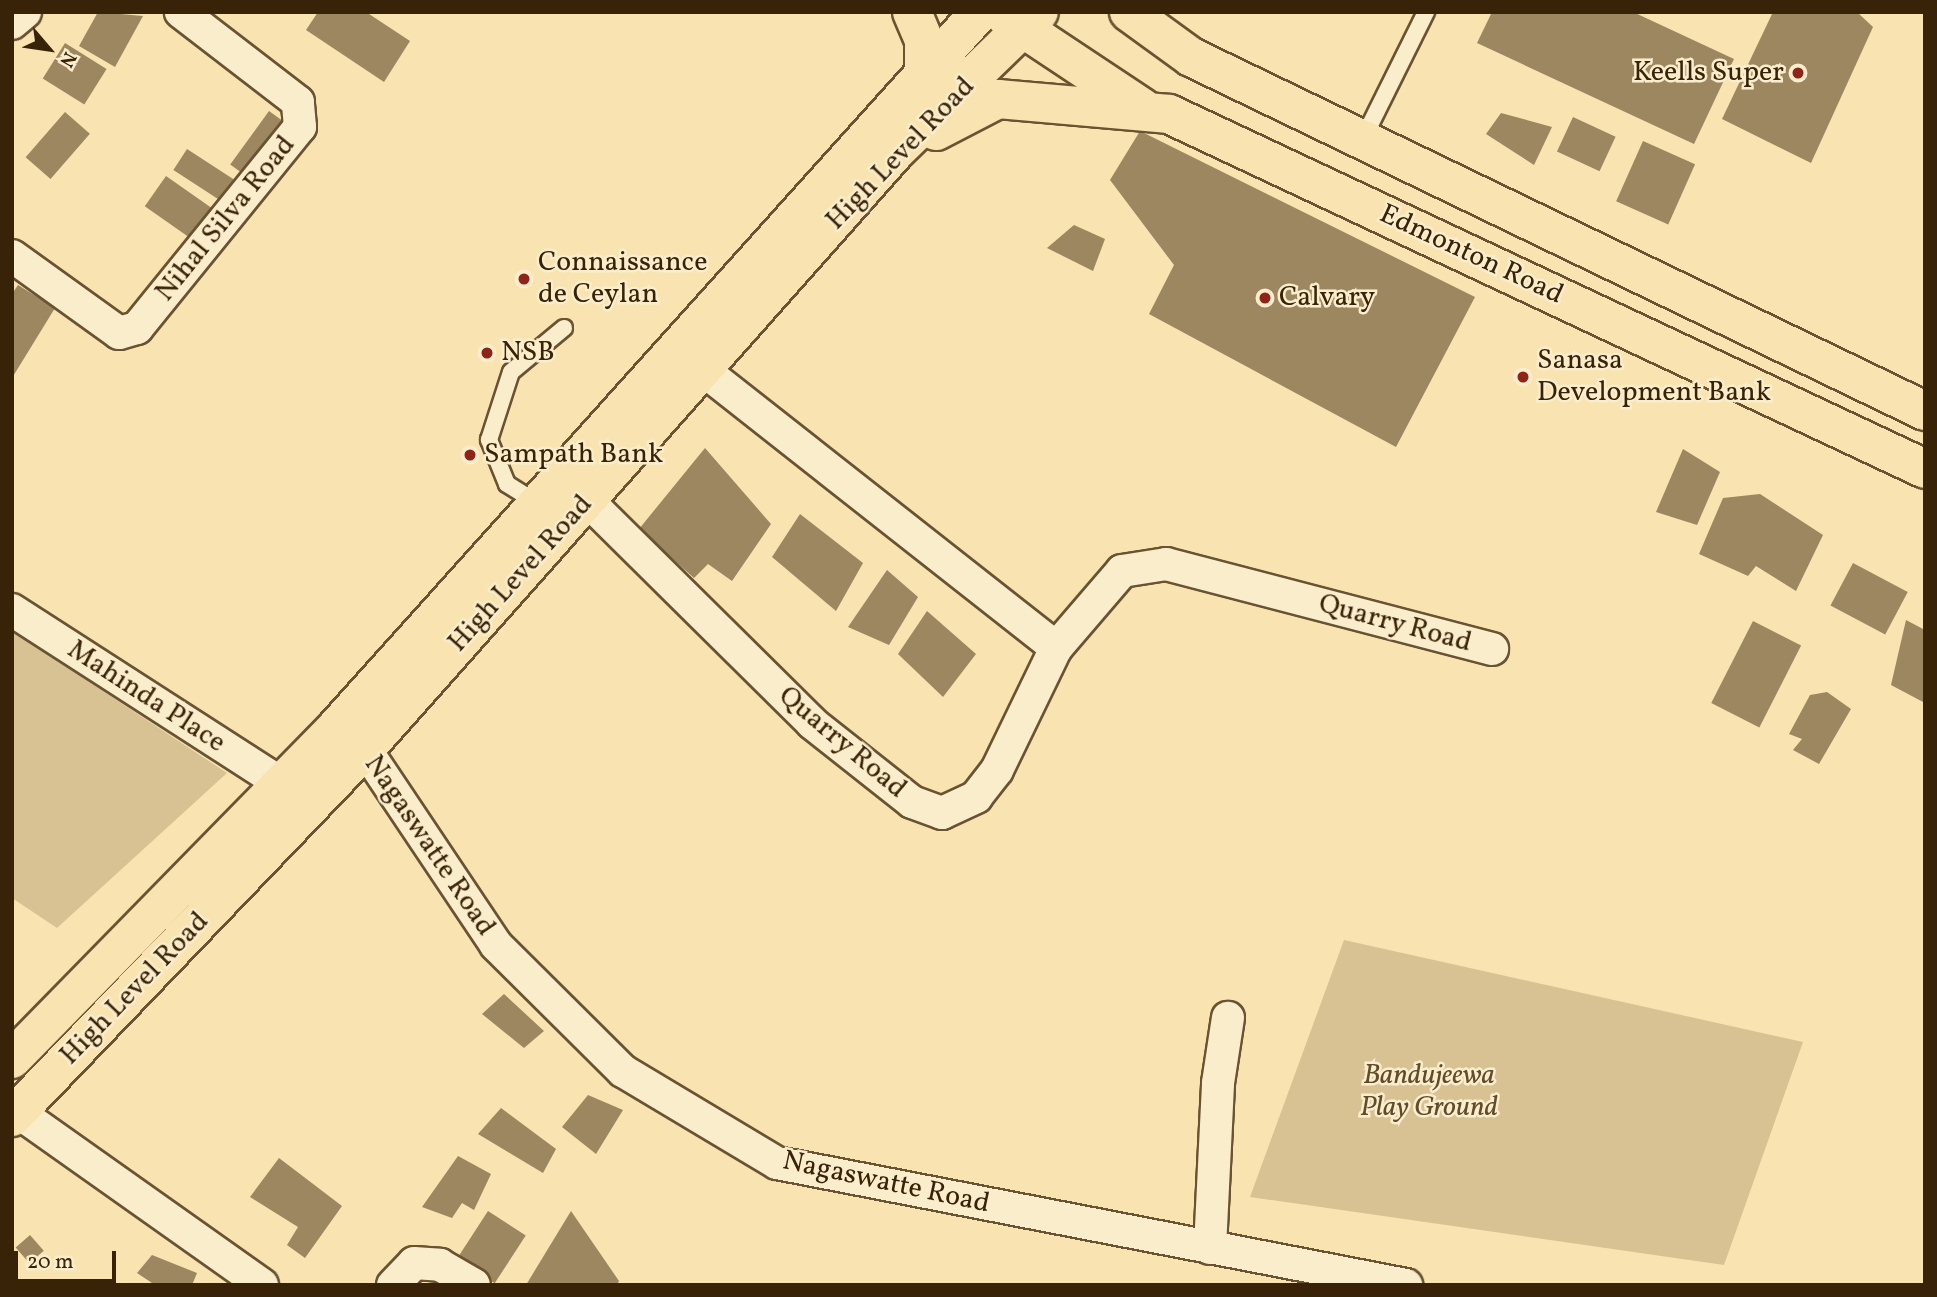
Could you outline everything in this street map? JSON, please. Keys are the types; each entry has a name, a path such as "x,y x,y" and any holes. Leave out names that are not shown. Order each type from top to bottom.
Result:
{"highway":[{"path":"912,12 924,40 924,74"},
{"name":"High Level Road","path":"15,1114 350,740 541,505 980,12"},
{"name":"Edmonton Road","path":"1129,12 1191,57 1925,411"},
{"name":"High Level Road","path":"12,1059 280,783 350,740 587,500 897,151 1022,18"},
{"name":"Edmonton Road","path":"1022,18 1147,111 1169,114 1925,468"},
{"path":"897,151 998,99 1147,111"}],"street":[{"path":"12,23 25,12"},
{"name":"Nihal Silva Road","path":"12,257 120,333 137,328 300,127 298,102 181,12"},
{"path":"702,369 1056,648"},
{"name":"Quarry Road","path":"587,500 812,723 912,803 942,813 976,797 998,770 1056,648 1122,570 1166,564 1492,649"},
{"name":"Mahinda Place","path":"12,610 280,783"},
{"name":"Nagaswatte Road","path":"350,740 496,945 623,1071 777,1163 1406,1285"},
{"path":"1210,1248 1218,1083 1228,1018"},
{"path":"15,1114 261,1285"},
{"path":"393,1285 414,1263 440,1265 474,1285"}],"lane":[{"path":"1362,141 1426,12"},
{"path":"541,505 507,484 489,440 511,372 564,328"}],"green space":[{"path":"12,631 227,773 57,928 12,898"},
{"name":"Bandujeewa Play Ground","path":"1344,940 1803,1042 1724,1265 1250,1197"}],"building":[{"path":"98,12 143,16 115,67 79,46"},
{"path":"318,12 366,12 410,41 384,82 306,30"},
{"path":"1492,12 1633,12 1734,59 1694,144 1477,43"},
{"name":"Keells Super","path":"1773,12 1857,12 1873,27 1811,163 1722,119"},
{"path":"65,43 107,69 84,105 43,79"},
{"path":"269,111 288,125 250,179 230,164"},
{"path":"65,112 90,134 51,179 26,157"},
{"path":"1501,113 1552,127 1534,165 1486,134"},
{"path":"1573,117 1616,137 1600,171 1557,151"},
{"path":"1140,131 1475,297 1396,447 1149,314 1174,265 1110,180"},
{"path":"1643,141 1695,164 1668,224 1616,201"},
{"path":"187,149 238,182 225,203 173,170"},
{"path":"166,176 218,213 197,243 145,206"},
{"path":"1074,225 1105,239 1093,271 1047,248"},
{"path":"18,285 55,308 12,378 12,294"},
{"path":"705,448 771,524 732,581 708,564 694,578 639,529"},
{"path":"1683,449 1720,472 1697,525 1656,512"},
{"path":"1760,494 1823,535 1796,591 1756,566 1748,576 1699,554 1723,498"},
{"path":"800,514 863,563 836,611 772,557"},
{"path":"1853,563 1908,592 1885,634 1830,605"},
{"path":"887,570 918,597 889,645 848,627"},
{"path":"927,611 976,654 943,697 898,654"},
{"path":"1906,620 1925,630 1925,703 1891,685"},
{"path":"1753,621 1801,646 1759,727 1711,703"},
{"path":"1827,692 1851,709 1819,764 1793,750 1802,739 1789,734 1810,695"},
{"path":"504,994 544,1031 524,1048 482,1014"},
{"path":"588,1095 623,1110 596,1154 562,1127"},
{"path":"501,1108 556,1149 543,1173 478,1134"},
{"path":"458,1156 491,1174 474,1210 462,1203 452,1218 422,1207"},
{"path":"279,1158 342,1206 305,1258 287,1245 298,1227 250,1197"},
{"path":"488,1211 526,1236 495,1283 457,1259"},
{"path":"571,1211 619,1281 617,1285 526,1285"},
{"path":"30,1235 44,1251 29,1263 16,1247"},
{"path":"152,1255 197,1273 192,1285 155,1285 137,1273"}],"place":[{"name":"Keells Super","path":"1798,73"},
{"name":"Connaissance de Ceylan","path":"524,279"},
{"name":"Calvary","path":"1265,298"},
{"name":"NSB","path":"487,353"},
{"name":"Sanasa Development Bank","path":"1523,377"},
{"name":"Sampath Bank","path":"470,455"}]}
